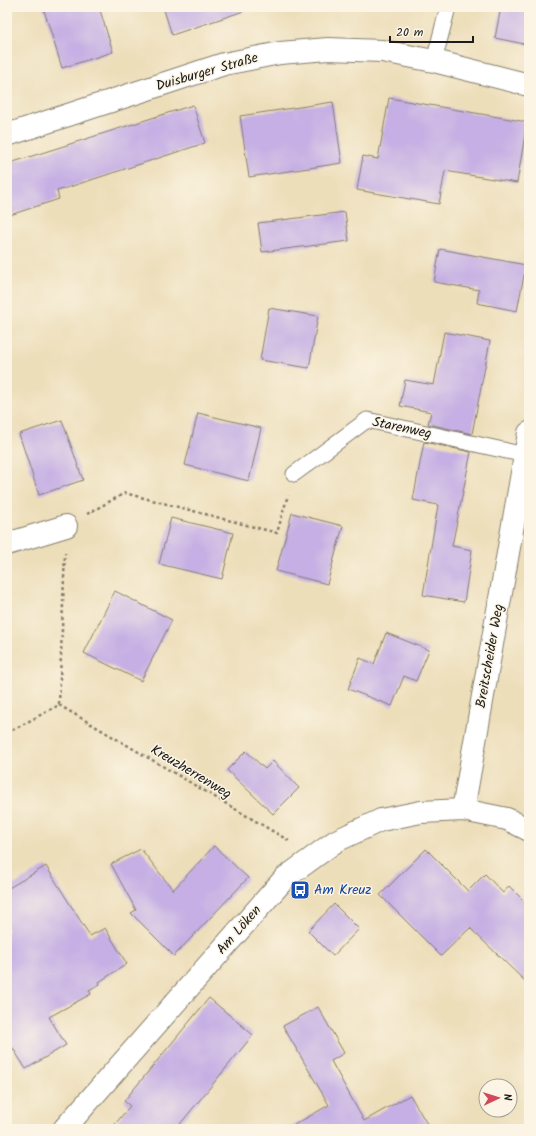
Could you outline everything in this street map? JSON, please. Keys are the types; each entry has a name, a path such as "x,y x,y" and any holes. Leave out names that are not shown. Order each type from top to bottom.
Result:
{"street":[{"name":"Duisburger Straße","path":"7,135 224,64 280,53 328,49 382,51 434,61 529,85"},
{"name":"Breitscheider Weg","path":"462,810 529,433"},
{"path":"7,544 66,526"},
{"path":"462,810 507,819 529,830"},
{"name":"Am Löken","path":"64,1129 285,878 336,840 381,820 421,812 462,810"}],"lane":[{"path":"434,61 448,7"},
{"name":"Starenweg","path":"294,474 367,420 525,455"}],"path":[{"path":"7,733 59,705 66,526 125,493 277,533 294,474"},
{"name":"Kreuzherrenweg","path":"59,705 314,855"}],"building":[{"path":"43,7 99,7 113,52 62,68"},
{"path":"163,7 244,7 244,11 172,35"},
{"path":"501,7 529,7 529,45 495,38"},
{"path":"389,98 527,122 517,183 445,171 439,204 357,190 363,156 378,159"},
{"path":"333,102 342,163 249,177 240,116"},
{"path":"193,105 205,143 57,191 59,199 7,216 7,164"},
{"path":"345,212 349,241 262,252 258,223"},
{"path":"440,249 526,265 517,311 477,303 479,290 434,282"},
{"path":"269,308 318,316 309,368 260,360"},
{"path":"444,332 490,341 472,434 428,424 431,412 400,406 405,380 434,385"},
{"path":"198,413 261,428 249,481 185,465"},
{"path":"62,420 83,480 39,495 19,434"},
{"path":"424,442 471,452 452,546 472,550 464,602 423,595 438,505 413,500"},
{"path":"292,513 343,526 327,584 276,571"},
{"path":"171,518 233,533 222,579 159,564"},
{"path":"115,591 172,620 141,681 84,653"},
{"path":"386,633 429,650 416,681 404,676 392,706 348,689 360,658 374,664"},
{"path":"246,751 265,769 273,761 299,788 273,814 227,770"},
{"path":"214,846 248,878 174,956 131,913 136,910 111,864 141,849 173,890"},
{"path":"426,849 468,891 485,874 503,893 509,886 529,906 529,985 470,928 441,956 380,895"},
{"path":"46,866 90,936 105,928 127,964 99,982 100,984 89,990 91,994 49,1017 66,1045 26,1069 7,1039 7,889"},
{"path":"334,904 359,929 333,956 308,931"},
{"path":"209,998 253,1035 176,1129 111,1129 130,1106 124,1101"},
{"path":"318,1007 344,1053 331,1061 364,1121 410,1095 430,1129 287,1129 329,1105 283,1026"}],"place":[{"name":"Am Kreuz","path":"300,890"}]}
